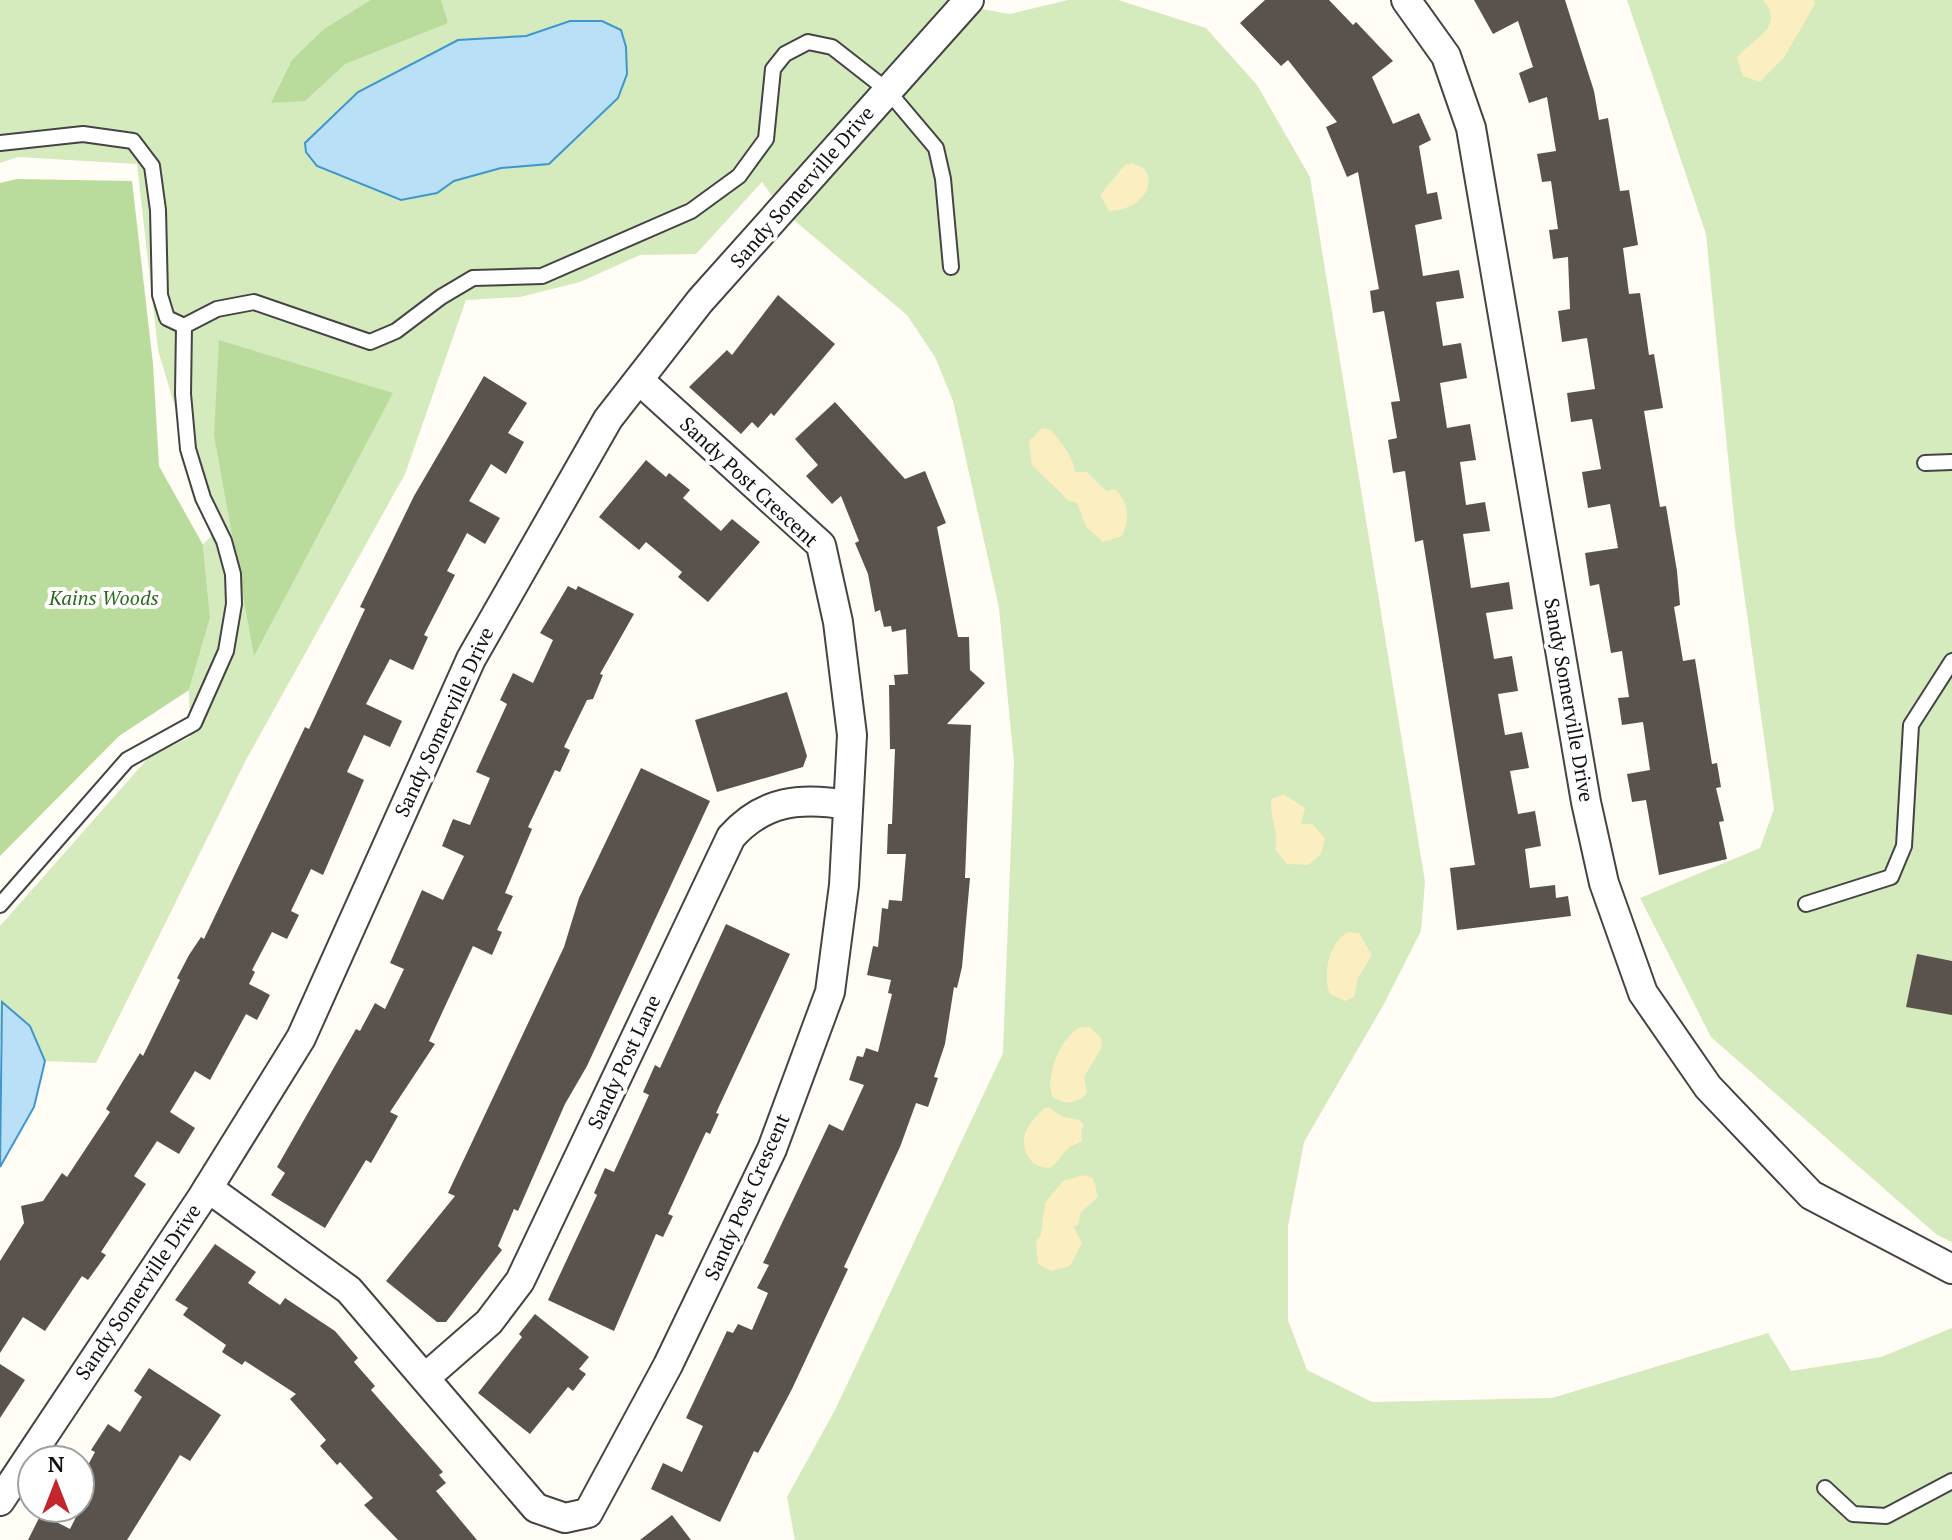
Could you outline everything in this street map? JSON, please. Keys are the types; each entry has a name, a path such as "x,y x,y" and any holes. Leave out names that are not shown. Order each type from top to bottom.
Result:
{"street":[{"name":"Sandy Somerville Drive","path":"0,1501 208,1188 301,1038 471,659 608,419 700,301 969,0"},
{"name":"Sandy Somerville Drive","path":"1406,0 1446,56 1471,128 1586,802 1604,883 1643,993 1708,1087 1811,1195 1952,1269"},
{"name":"Sandy Post Crescent","path":"208,1188 349,1290 536,1508 565,1518 588,1513 668,1365 783,1121 830,992 844,885 852,735 838,622 821,545 639,380"},
{"name":"Sandy Post Lane","path":"426,1377 489,1322 520,1281 731,837 756,813 776,803 825,801 848,805"}],"lane":[{"path":"184,326 217,309 254,302 370,342 396,331 441,297 473,278 542,276 691,211 739,176 766,139 773,69 785,54 808,42 832,47 887,90 936,148 943,179 951,267"},
{"path":"0,143 83,134 133,141 152,166 158,210 160,295 167,318 184,326"},
{"path":"0,905 127,760 194,723 226,651 234,604 233,574 224,541 203,498 188,449 183,394 184,326"},
{"path":"1925,463 1952,462"},
{"path":"1806,904 1891,877 1904,846 1911,725 1952,661"},
{"path":"1825,1488 1853,1514 1886,1516 1952,1481"}],"green space":[{"path":"0,0 959,0 964,6 1010,14 1068,0 1118,0 1206,28 1257,85 1310,177 1425,882 1421,931 1384,1004 1304,1142 1288,1226 1288,1320 1307,1370 1372,1402 1552,1398 1768,1333 1791,1371 1881,1357 1952,1328 1952,1540 795,1540 787,1497 835,1410 1003,1053 1014,762 999,608 953,401 935,357 907,315 783,211 762,182 696,254 640,255 580,282 520,297 466,300 405,474 246,760 96,1063 45,1061 0,1039 0,926 149,757 190,737 189,690 210,618 203,544 213,535 158,350 137,164 18,157 0,163"},
{"path":"371,0 441,0 448,23 345,64 305,101 271,103 292,60 324,29"},
{"path":"1627,0 1952,0 1952,1242 1937,1235 1711,1037 1640,898 1760,848 1774,809 1735,528 1706,234"},
{"name":"Kains Woods","path":"17,179 132,181 153,364 159,466 203,545 210,618 189,690 119,736 0,856 0,183"},
{"path":"219,340 393,393 254,656 214,435"}],"sand":[{"path":"1763,0 1814,0 1815,4 1785,56 1760,82 1743,76 1737,58 1769,26 1771,18"},
{"path":"1132,163 1145,169 1148,186 1145,193 1126,208 1109,211 1100,195 1125,165"},
{"path":"1042,428 1051,430 1072,460 1075,472 1087,472 1106,491 1115,489 1120,494 1127,511 1122,536 1103,542 1086,527 1077,503 1069,501 1032,465 1029,441"},
{"path":"1283,794 1305,808 1301,824 1312,824 1325,838 1321,854 1308,865 1287,864 1275,850 1272,799"},
{"path":"1348,932 1359,933 1372,955 1358,978 1354,997 1345,1001 1330,994 1327,969 1336,943"},
{"path":"1081,1027 1090,1027 1101,1038 1102,1047 1084,1077 1087,1093 1079,1100 1061,1101 1052,1096 1053,1067 1061,1047"},
{"path":"1045,1108 1063,1117 1080,1120 1084,1126 1081,1130 1082,1141 1070,1147 1052,1167 1047,1168 1033,1163 1024,1140 1028,1127"},
{"path":"1083,1175 1093,1178 1098,1197 1081,1212 1078,1225 1073,1226 1082,1243 1070,1266 1051,1271 1038,1264 1036,1241 1041,1235 1045,1203 1063,1181"}],"water":[{"path":"570,21 602,21 621,30 626,47 627,74 618,98 549,164 501,168 454,181 437,193 401,200 317,166 306,152 305,143 358,92 458,40 526,36"},
{"path":"2,1002 30,1026 45,1061 34,1107 0,1167"}],"building":[{"path":"1265,0 1329,0 1353,25 1356,22 1393,61 1372,77 1393,124 1419,113 1431,140 1419,146 1427,194 1437,192 1442,219 1415,225 1423,276 1459,270 1464,298 1436,302 1443,346 1461,343 1467,378 1440,383 1447,428 1470,424 1476,460 1460,462 1466,505 1485,502 1490,531 1463,534 1471,588 1509,582 1513,609 1486,613 1494,659 1512,656 1518,691 1498,694 1505,735 1522,732 1529,768 1510,771 1518,814 1535,811 1541,846 1525,849 1530,888 1555,885 1556,898 1568,896 1571,916 1457,930 1450,868 1475,865 1423,540 1415,542 1405,471 1393,473 1388,440 1397,438 1391,402 1400,401 1384,311 1373,313 1370,291 1379,289 1358,172 1347,177 1326,127 1337,122 1288,60 1281,66 1240,23"},
{"path":"1474,0 1565,0 1594,91 1599,120 1608,118 1620,191 1629,190 1638,245 1623,248 1629,294 1640,293 1649,355 1654,354 1663,408 1644,411 1660,507 1666,506 1677,571 1680,605 1674,607 1683,661 1695,659 1712,764 1717,763 1721,787 1716,788 1724,821 1719,822 1727,859 1659,875 1646,800 1632,802 1627,774 1650,770 1643,722 1622,725 1618,698 1629,697 1622,651 1611,653 1599,584 1590,586 1585,553 1618,548 1610,504 1588,508 1582,472 1601,469 1592,419 1571,422 1567,393 1595,389 1587,338 1562,342 1558,311 1570,309 1568,257 1553,259 1549,230 1558,229 1551,181 1542,182 1537,154 1556,151 1547,97 1529,103 1519,73 1533,67 1518,21 1493,34"},
{"path":"778,295 835,344 774,416 771,413 758,428 752,422 741,434 689,387 727,350 732,355"},
{"path":"484,376 527,403 508,433 524,442 506,474 491,464 469,501 500,518 485,544 467,533 447,571 455,575 424,635 428,637 413,670 390,659 366,704 402,721 390,747 364,735 347,772 364,780 323,875 311,869 291,911 299,915 287,939 272,932 252,970 255,972 249,984 270,995 257,1020 246,1014 210,1080 195,1071 170,1112 195,1128 179,1154 157,1141 134,1176 146,1184 101,1252 106,1255 88,1280 82,1276 45,1331 23,1317 0,1353 0,1261 24,1223 21,1206 43,1201 62,1173 67,1177 110,1112 106,1109 140,1053 143,1056 180,980 177,978 201,937 204,939 305,727 309,729 365,609 360,607 414,496"},
{"path":"835,402 905,479 925,471 946,523 937,527 958,637 969,637 970,670 985,683 947,724 971,725 965,878 970,878 962,967 957,988 954,987 945,1044 934,1077 938,1078 928,1107 916,1103 900,1147 844,1267 848,1269 792,1389 758,1453 754,1451 720,1522 651,1489 663,1463 682,1472 703,1426 686,1418 727,1331 733,1333 738,1324 752,1330 768,1293 757,1288 769,1265 763,1263 829,1124 843,1131 864,1085 849,1080 857,1056 863,1057 866,1048 878,1052 892,994 888,993 891,980 867,975 873,946 878,947 882,908 888,909 889,900 902,901 906,854 887,854 888,824 892,824 895,749 890,749 889,685 895,685 894,675 908,674 906,629 892,632 891,626 884,627 880,610 875,612 868,574 855,543 859,541 841,496 832,504 806,476 818,465 795,439"},
{"path":"646,460 666,477 669,473 690,490 683,498 721,531 732,519 760,542 708,602 678,577 682,572 646,542 639,550 599,517"},
{"path":"568,586 576,590 578,586 634,614 600,674 603,675 593,699 587,700 564,747 570,750 560,772 555,770 528,827 532,829 505,893 513,896 497,930 502,932 492,955 473,946 429,1041 435,1044 390,1112 398,1116 371,1163 366,1160 325,1228 271,1195 285,1173 277,1167 356,1029 360,1031 375,1003 385,1009 404,969 390,963 422,890 443,900 464,856 442,846 453,819 470,825 490,778 476,772 507,704 500,700 513,673 533,683 553,640 540,633"},
{"path":"787,692 807,756 803,767 717,792 695,720"},
{"path":"641,768 710,801 587,1066 565,1104 518,1211 514,1209 498,1246 502,1250 446,1322 437,1322 386,1281 455,1196 448,1193 564,947 579,898"},
{"path":"726,924 790,954 716,1113 719,1114 710,1134 706,1132 668,1214 673,1216 663,1237 656,1234 614,1331 548,1300 597,1195 594,1193 605,1168 614,1172 649,1095 643,1092 655,1065 660,1068"},
{"path":"1917,954 1952,961 1952,1015 1906,1007"},
{"path":"215,1244 256,1272 248,1283 280,1305 285,1298 335,1331 358,1358 354,1362 375,1386 371,1390 443,1472 439,1475 446,1483 436,1491 477,1540 398,1540 364,1505 373,1498 340,1462 337,1465 320,1446 326,1440 290,1399 296,1394 245,1361 242,1365 222,1352 226,1345 183,1315 188,1308 175,1300"},
{"path":"535,1314 589,1357 579,1369 586,1374 573,1391 568,1387 530,1434 478,1393 522,1337 519,1334"},
{"path":"0,1364 25,1380 0,1418"},
{"path":"149,1368 221,1415 190,1461 180,1455 127,1540 28,1540 36,1524 60,1524 70,1529 72,1524 96,1524 95,1444 108,1424 120,1432 142,1397 134,1391"},
{"path":"672,1515 691,1540 640,1540"}]}
